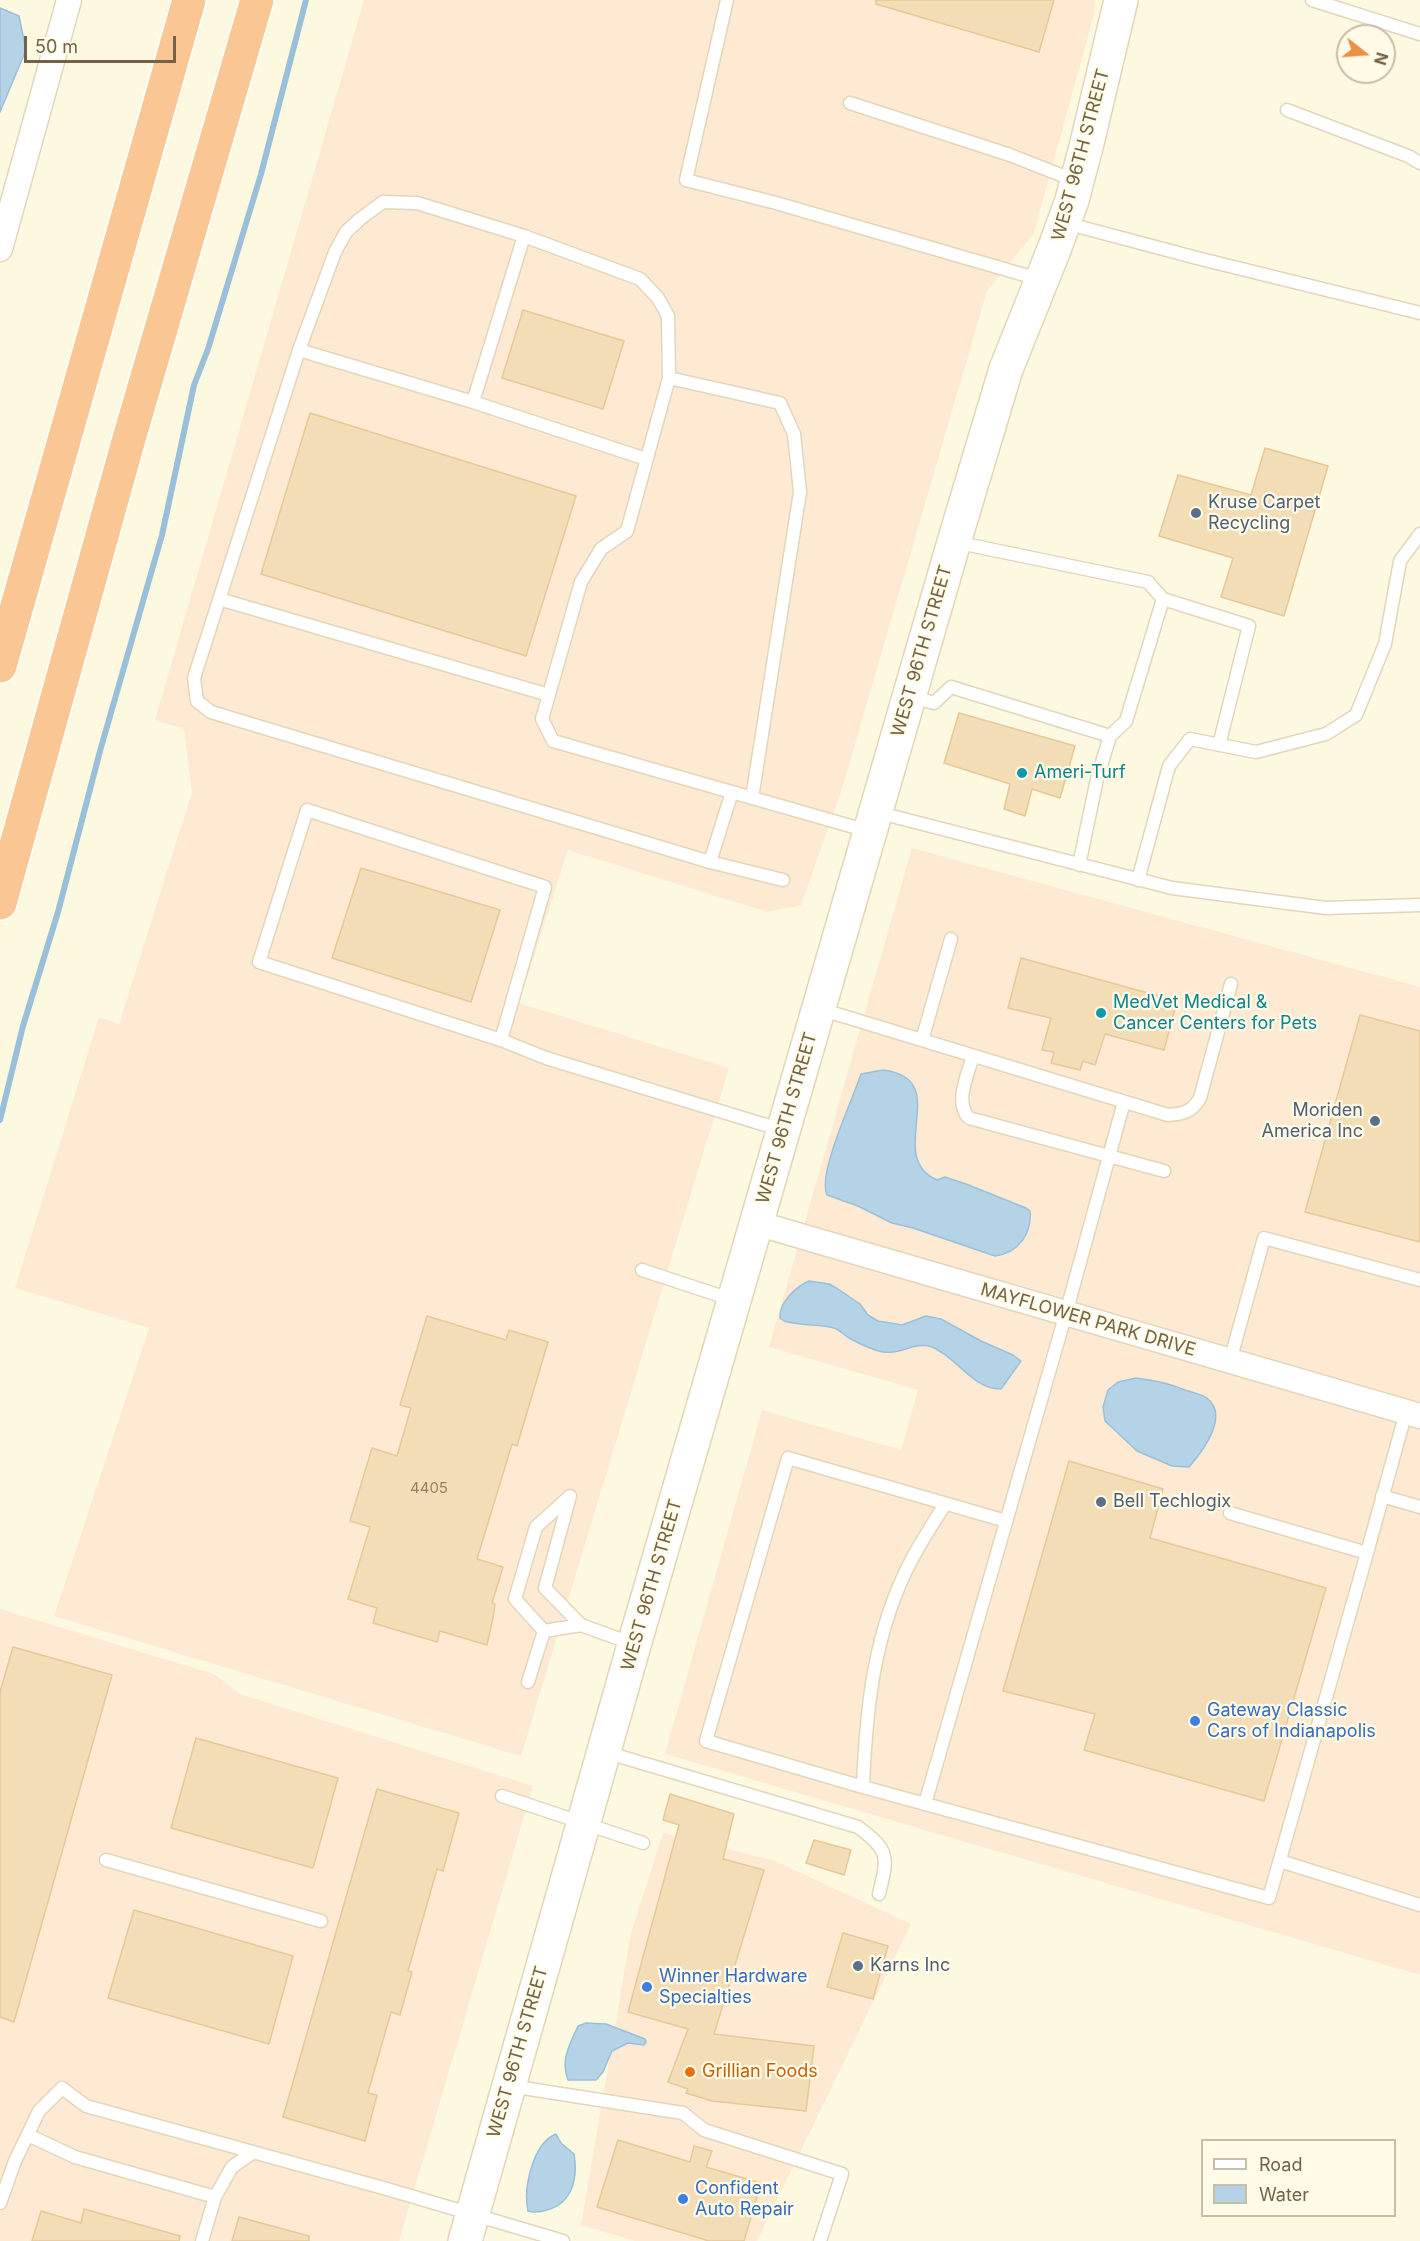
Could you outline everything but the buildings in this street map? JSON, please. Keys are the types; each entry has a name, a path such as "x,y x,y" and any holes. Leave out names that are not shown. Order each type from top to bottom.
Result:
{"highway":[{"path":"0,666 189,0"},
{"path":"0,903 125,453 257,0"}],"street":[{"path":"0,249 69,0"},
{"name":"WEST 96TH STREET","path":"469,2228 634,1645 954,542 1006,369 1064,223 1077,181 1121,0"},
{"name":"MAYFLOWER PARK DRIVE","path":"756,1223 1413,1414"}],"lane":[{"path":"727,0 686,180 776,203 1042,280"},
{"path":"1312,0 1420,34"},
{"path":"850,103 1010,155 1077,181"},
{"path":"1287,110 1408,156 1420,163"},
{"path":"783,880 710,862 211,712 196,701 194,678 299,350 335,252 346,232 383,202 417,203 524,236 640,279 658,298 668,316 669,378 627,531 601,549 581,582 542,719 553,741 752,798 1079,865 1172,888 1326,908 1420,905"},
{"path":"1064,223 1420,313"},
{"path":"473,402 524,236"},
{"path":"299,350 473,402 646,459"},
{"path":"669,378 780,403 794,434 800,492 752,798"},
{"path":"1138,880 1169,766 1190,739 1256,752 1326,734 1356,715 1385,644 1400,561 1420,534"},
{"path":"954,542 1148,582 1163,599 1249,626 1219,745"},
{"path":"219,599 549,694"},
{"path":"1079,865 1097,779 1110,736 1126,721 1163,599"},
{"path":"909,696 934,703 951,687 1110,736"},
{"path":"710,862 732,792"},
{"path":"501,1040 545,887 307,810 259,962 501,1040 546,1058 783,1130"},
{"path":"922,1040 951,939"},
{"path":"818,1009 1168,1115 1185,1114 1196,1106 1200,1098 1231,984"},
{"path":"973,1056 961,1103 963,1112 969,1118 1164,1171"},
{"path":"925,1804 1124,1102"},
{"path":"1230,1361 1264,1238 1420,1280"},
{"path":"642,1270 734,1300"},
{"path":"1006,1521 788,1458 706,1741 863,1787 1269,1898 1382,1496 1413,1414"},
{"path":"544,1631 515,1599 536,1527 570,1496 545,1588 581,1625 634,1645"},
{"path":"1382,1496 1420,1507"},
{"path":"863,1787 865,1725 873,1669 888,1615 911,1560 945,1504"},
{"path":"1230,1513 1367,1553"},
{"path":"544,1631 581,1625"},
{"path":"528,1682 544,1631"},
{"path":"604,1752 858,1827 877,1842 885,1857 879,1894"},
{"path":"501,1796 643,1843"},
{"path":"106,1860 321,1921"},
{"path":"1280,1861 1420,1905"},
{"path":"509,2086 683,2113 704,2130 842,2174 820,2241"},
{"path":"0,2203 15,2161 39,2111 62,2088 86,2106 376,2186 469,2228 563,2241"},
{"path":"28,2135 75,2157 215,2197"},
{"path":"202,2241 215,2197 232,2167 252,2153"}],"shaded area":[{"path":"364,0 1095,0 1094,14 1034,233 987,291 841,792 801,905 767,912 568,850 519,1003 729,1068 521,1756 54,1616 149,1328 15,1288 99,1017 119,1024 192,792 184,729 155,720"},
{"path":"912,848 1420,987 1420,1975 665,1754 762,1410 901,1450 918,1390 769,1347"},
{"path":"0,1609 214,1674 240,1694 533,1786 399,2241 0,2241"},
{"path":"663,1833 775,1861 911,1924 757,2241 635,2241 581,2225 631,1933"}],"water":[{"path":"0,8 19,16 26,50 0,112"},
{"path":"883,1070 904,1076 914,1088 917,1102 916,1154 922,1169 937,1180 945,1177 966,1184 1030,1211 1026,1234 1011,1251 995,1256 892,1223 858,1206 827,1195 825,1185 831,1154 861,1074"},
{"path":"809,1281 829,1284 838,1289 860,1304 868,1315 878,1321 902,1325 926,1316 941,1319 1021,1361 1001,1389 991,1388 973,1378 932,1347 919,1346 896,1352 883,1352 861,1345 834,1328 784,1321 780,1318 780,1312 785,1301 794,1291"},
{"path":"1136,1378 1161,1382 1199,1394 1207,1398 1213,1406 1216,1414 1212,1434 1189,1467 1172,1466 1137,1451 1105,1421 1103,1407 1108,1390 1118,1382"},
{"path":"586,2023 606,2024 645,2039 646,2042 644,2045 628,2043 612,2051 603,2072 596,2080 568,2080 565,2066 567,2052 578,2026"},
{"path":"556,2134 561,2143 574,2154 575,2171 572,2188 563,2202 556,2207 540,2212 528,2211 527,2191 536,2156 548,2139"}],"waterway":[{"path":"0,1120 23,1026 58,912 100,751 162,535 194,385 208,349 261,174 306,0"}],"place":[{"name":"Kruse Carpet Recycling","path":"1196,513"},
{"name":"Ameri-Turf","path":"1022,773"},
{"name":"MedVet Medical & Cancer Centers for Pets","path":"1101,1013"},
{"name":"Moriden America Inc","path":"1375,1121"},
{"name":"Bell Techlogix","path":"1101,1502"},
{"name":"Gateway Classic Cars of Indianapolis","path":"1195,1721"},
{"name":"Karns Inc","path":"858,1966"},
{"name":"Winner Hardware Specialties","path":"647,1987"},
{"name":"Grillian Foods","path":"690,2072"},
{"name":"Confident Auto Repair","path":"683,2199"}]}
